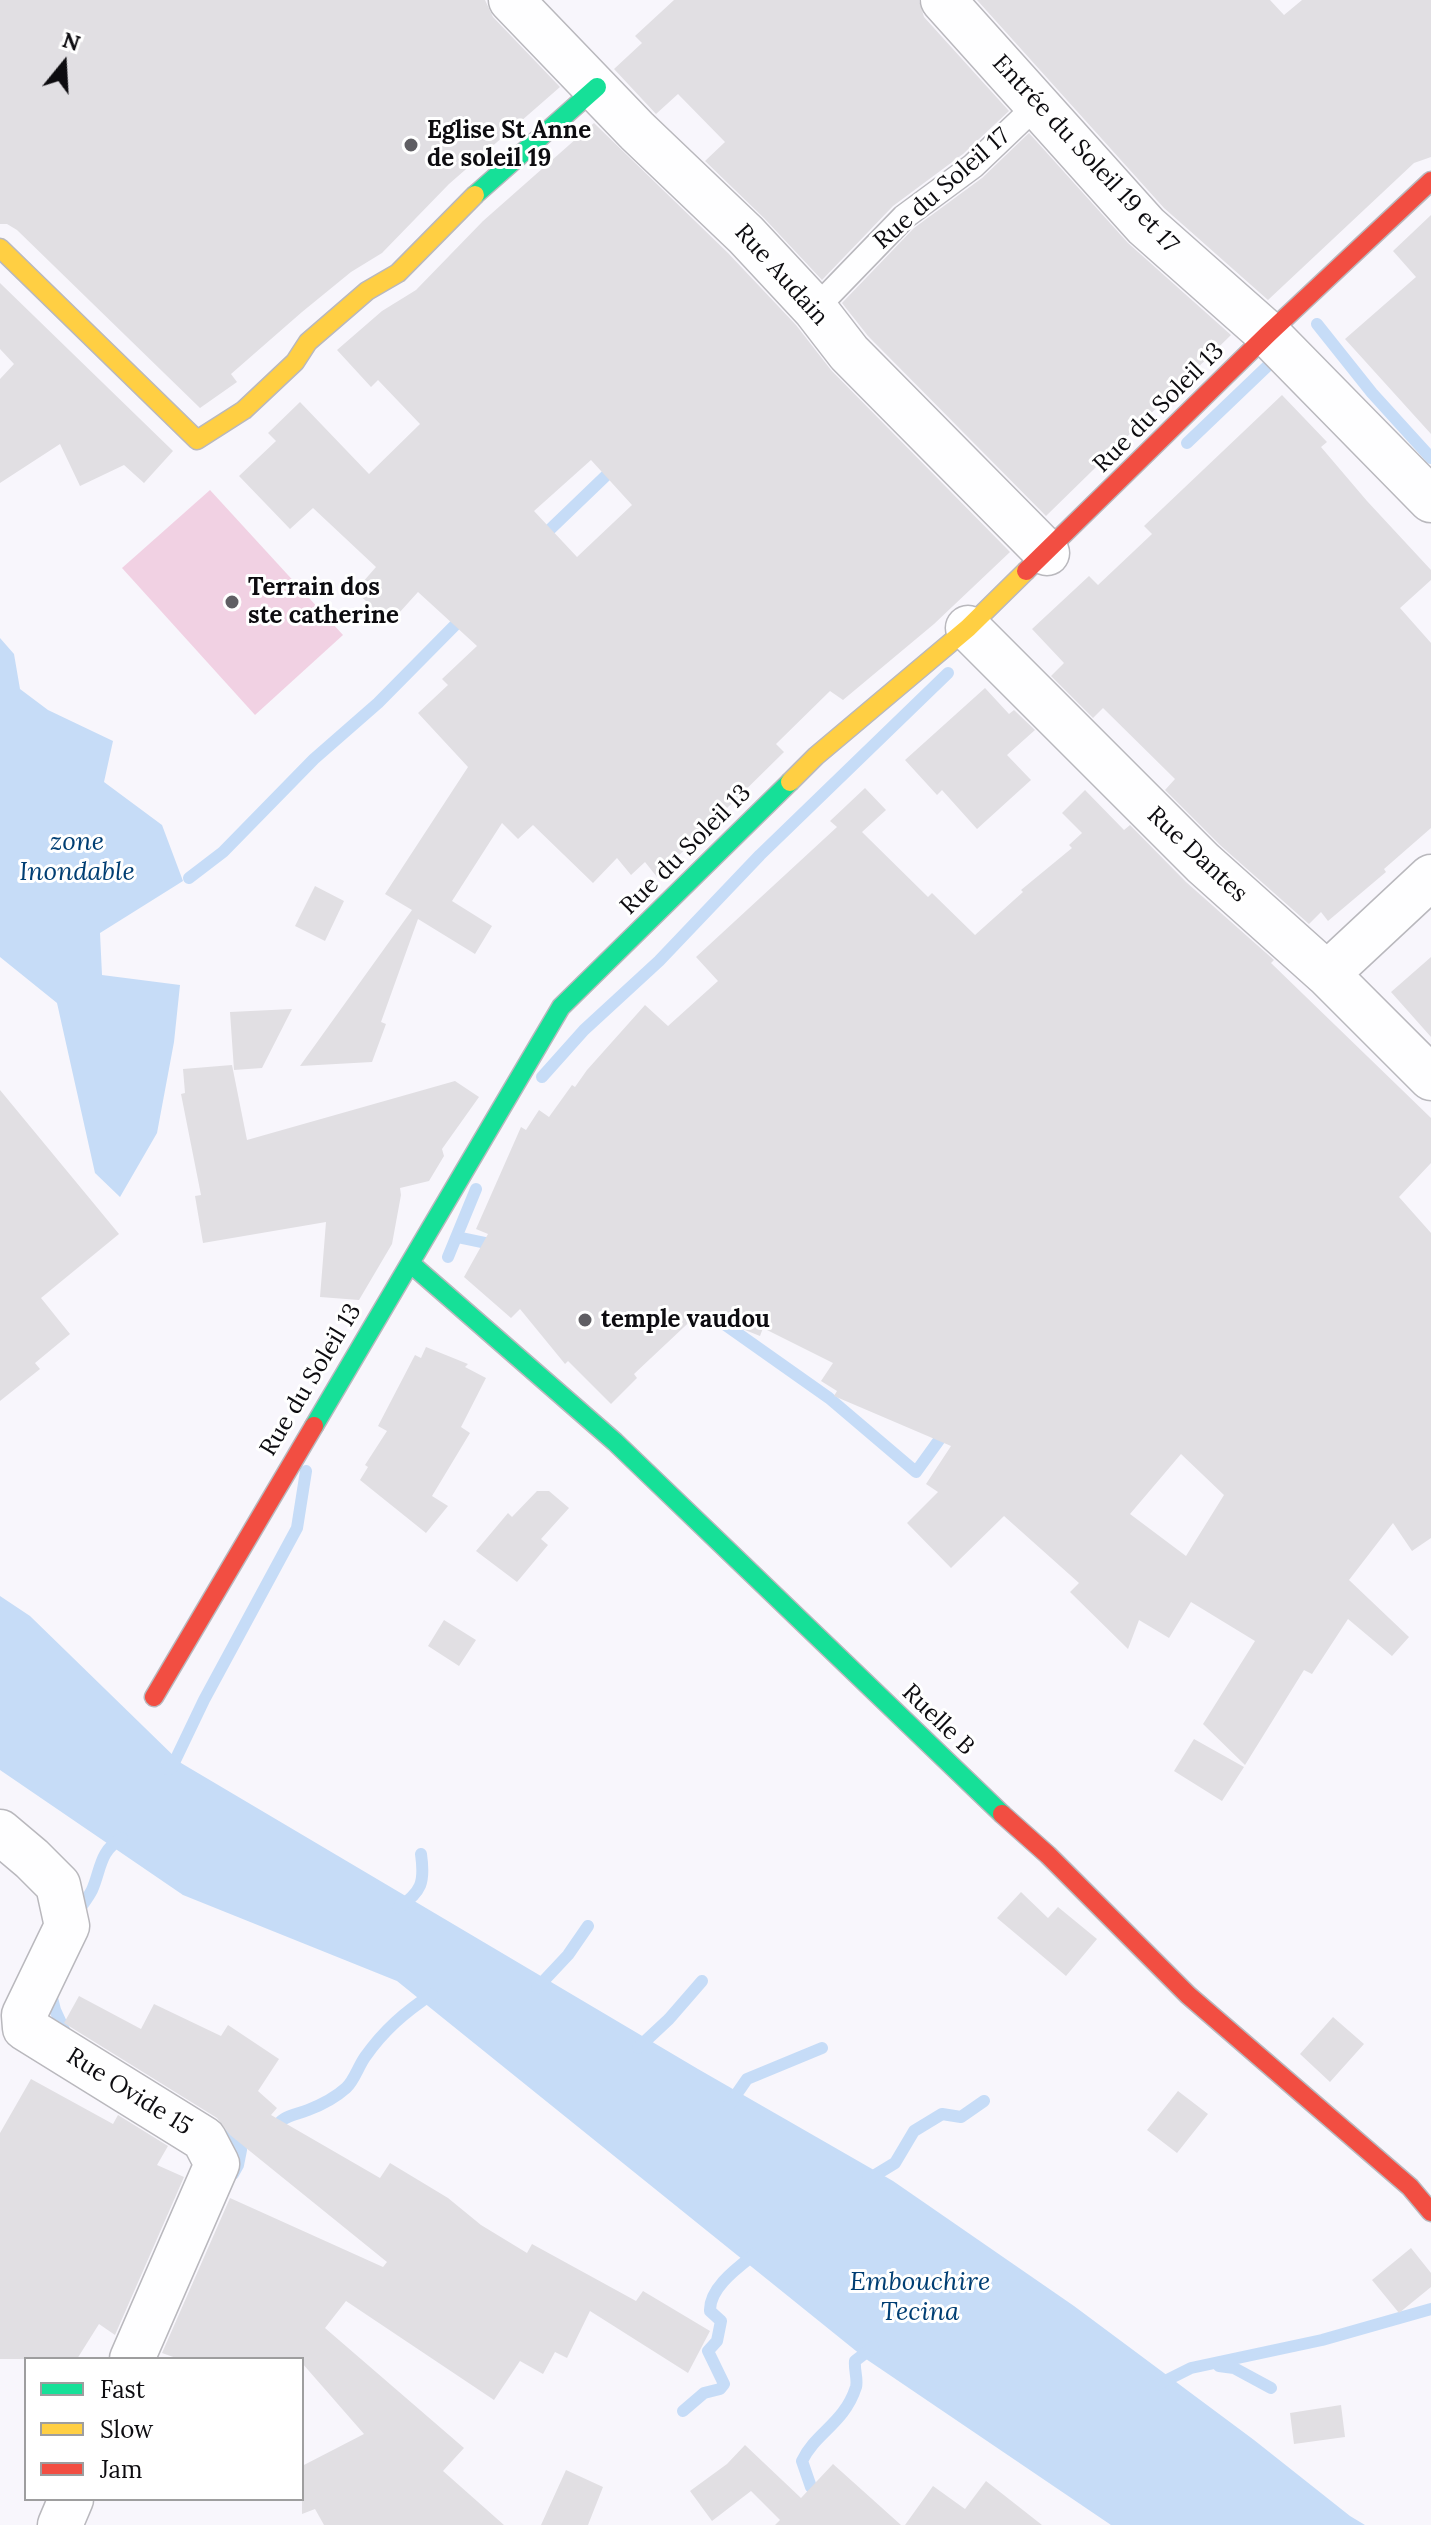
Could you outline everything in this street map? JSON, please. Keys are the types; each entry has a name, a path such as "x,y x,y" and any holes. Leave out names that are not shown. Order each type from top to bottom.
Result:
{"street":[{"name":"Rue Audain","path":"511,0 637,131 746,235 815,309 849,353 1047,553"},
{"name":"Entrée du Soleil 19 et 17","path":"943,0 1146,226 1268,334"},
{"path":"0,248 197,440 244,410 295,362 308,342 367,291 398,273 466,203 597,87"},
{"name":"Rue du Soleil 13","path":"154,1697 561,1007 816,756 968,628 1268,334 1431,181"},
{"path":"1268,334 1431,500"},
{"name":"Rue Dantes","path":"968,628 1203,863 1327,974 1431,1078"},
{"path":"1327,974 1431,877"},
{"name":"Ruelle B","path":"410,1263 615,1442 963,1779 1048,1855 1188,1995 1410,2187 1431,2212"},
{"name":"Rue Ovide 15","path":"0,1832 58,1885 67,1926 24,2015 25,2028 204,2139 217,2164 133,2357"},
{"path":"60,2525 70,2501"}],"lane":[{"name":"Rue du Soleil 17","path":"815,309 904,217 973,166 1038,104"}],"shaded area":[{"name":"Terrain dos ste catherine","path":"210,490 343,635 255,715 122,568"}],"water":[{"name":"zone Inondable","path":"0,638 14,654 20,689 48,710 113,741 104,782 162,825 183,881 100,933 102,975 180,985 174,1042 157,1133 120,1197 95,1173 57,1003 0,957"},
{"name":"Embouchire Tecina","path":"0,1596 30,1616 181,1763 893,2181 1074,2306 1365,2525 1111,2525 866,2359 397,1981 183,1895 0,1770"}],"building":[{"path":"0,0 485,0 493,17 560,87 449,184 382,253 351,272 302,312 231,374 237,382 200,408 17,230 0,224"},
{"path":"674,0 919,0 924,17 1009,111 963,154 893,206 822,280 705,161 725,142 678,94 656,114 614,69 642,43 635,36"},
{"path":"977,0 1270,0 1284,15 1302,0 1431,0 1431,157 1414,163 1268,300 1164,208"},
{"path":"594,123 728,253 796,325 831,370 1010,552 934,624 843,700 830,691 776,744 784,752 657,877 645,862 631,875 617,858 593,883 533,825 518,839 502,823 452,901 492,926 475,954 418,919 381,1022 386,1024 372,1062 300,1066 412,910 385,894 468,767 418,713 448,685 442,679 477,646 418,592 390,623 355,591 376,567 313,508 290,529 239,476 276,441 268,433 300,402 369,474 420,424 378,380 371,387 337,350 382,311 416,290 483,221","holes":["591,460 632,505 577,557 534,511"]},
{"path":"1029,133 1128,243 1231,335 1046,516 868,336 842,303 914,228 982,178"},
{"path":"1431,215 1431,434 1345,339 1416,277 1393,251"},
{"path":"0,283 173,451 144,483 124,465 80,486 60,444 0,483 0,379 14,364 0,349"},
{"path":"1282,395 1327,442 1321,447 1431,570 1431,580 1400,608 1431,643 1431,828 1384,869 1386,872 1328,921 1321,912 1309,924 1220,845 1165,790 1175,779 1103,708 1093,718 1051,676 1064,663 1032,629 1089,576 1098,585 1152,534 1144,526"},
{"path":"985,688 1009,714 1014,710 1035,730 1007,755 1031,780 977,829 942,790 937,795 905,760"},
{"path":"865,788 886,810 862,832 928,897 932,893 975,935 1023,892 1021,890 1072,848 1069,845 1082,833 1062,813 1085,790 1124,830 1130,825 1186,882 1274,960 1271,963 1431,1118 1431,1163 1399,1197 1431,1233 1431,1538 1412,1551 1393,1523 1349,1580 1409,1637 1392,1656 1348,1619 1312,1674 1304,1670 1245,1765 1203,1724 1255,1641 1191,1602 1169,1638 1139,1620 1128,1649 1070,1592 1079,1583 1004,1516 951,1568 907,1523 938,1492 926,1484 951,1446 834,1396 837,1391 821,1381 833,1363 763,1328 760,1336 700,1312 634,1374 637,1378 611,1404 568,1361 565,1364 520,1309 511,1318 464,1277 488,1234 476,1229 521,1127 526,1130 539,1110 549,1117 572,1085 575,1087 645,1005 668,1026 718,981 696,957 837,827 830,821","holes":["1181,1454 1224,1495 1186,1556 1130,1514"]},
{"path":"315,886 344,901 325,941 295,926"},
{"path":"1431,957 1431,1037 1391,992"},
{"path":"292,1009 262,1068 234,1070 230,1012"},
{"path":"232,1065 247,1140 455,1081 479,1097 442,1149 444,1156 429,1181 400,1188 392,1244 359,1300 320,1297 326,1222 203,1243 195,1196 201,1195 181,1094 185,1093 183,1069"},
{"path":"0,1090 119,1234 41,1298 70,1334 35,1363 40,1369 0,1401"},
{"path":"426,1347 468,1364 465,1367 486,1378 461,1427 470,1433 432,1496 448,1506 426,1533 360,1480 368,1467 365,1465 387,1431 378,1426 415,1355 421,1358"},
{"path":"537,1491 549,1491 569,1508 541,1539 548,1545 517,1582 476,1551 508,1513 512,1517"},
{"path":"444,1620 476,1640 459,1666 428,1646"},
{"path":"1194,1739 1244,1767 1222,1801 1174,1771"},
{"path":"1021,1892 1048,1918 1058,1907 1097,1939 1066,1976 997,1918"},
{"path":"79,1996 141,2029 154,2004 221,2036 228,2025 279,2059 258,2091 277,2108 271,2115 380,2178 390,2163 448,2198 481,2225 527,2253 532,2244 636,2301 643,2291 710,2331 688,2373 590,2311 567,2358 555,2352 543,2374 520,2361 494,2400 346,2301 325,2328 464,2448 443,2471 504,2525 324,2525 315,2509 302,2514 304,2465 364,2434 304,2365 304,2357 173,2357 162,2353 230,2198 383,2267 387,2262 230,2135 217,2118 64,2023"},
{"path":"1333,2017 1364,2044 1330,2082 1300,2054"},
{"path":"31,2079 113,2124 118,2115 168,2146 157,2165 184,2177 115,2335 99,2324 78,2357 0,2359 0,2133"},
{"path":"1178,2091 1208,2114 1177,2153 1147,2130"},
{"path":"1411,2248 1431,2273 1431,2287 1399,2313 1372,2280"},
{"path":"1341,2405 1345,2437 1294,2444 1290,2413"},
{"path":"745,2445 801,2498 833,2464 901,2525 775,2525 780,2520 751,2491 712,2521 690,2491 727,2464"},
{"path":"566,2470 603,2487 588,2525 541,2525"},
{"path":"986,2481 1042,2525 905,2525 933,2486 965,2509"}],"waterway":[{"path":"1317,324 1372,393 1431,458"},
{"path":"1187,443 1278,356"},
{"path":"540,539 616,466"},
{"path":"189,878 223,852 314,759 378,703 465,615"},
{"path":"542,1077 584,1030 659,961 760,855 948,673"},
{"path":"448,1257 476,1189"},
{"path":"457,1237 500,1246"},
{"path":"703,1309 829,1398 916,1472 947,1429"},
{"path":"167,1769 171,1769 204,1700 297,1528 306,1471"},
{"path":"77,1913 92,1890 105,1855 122,1838"},
{"path":"398,1908 420,1886 421,1854"},
{"path":"537,1988 568,1955 588,1926"},
{"path":"638,2048 702,1981"},
{"path":"50,1990 67,2036"},
{"path":"273,2131 284,2119 338,2095 351,2082 380,2038 432,1994"},
{"path":"729,2105 747,2079 822,2048"},
{"path":"868,2175 872,2177 895,2163 914,2131 942,2114 961,2117 984,2101"},
{"path":"217,2130 241,2150 233,2174"},
{"path":"683,2411 704,2393 720,2389 724,2384 708,2351 717,2341 721,2321 710,2311 711,2302 727,2278 756,2253"},
{"path":"1157,2385 1191,2368 1322,2340 1431,2309"},
{"path":"822,2499 811,2487 802,2461 851,2400 857,2381 855,2361 873,2347"},
{"path":"1219,2366 1234,2368 1271,2388"}],"traffic: fast":[{"path":"475,195 597,87"},
{"path":"314,1426 561,1007 790,782"},
{"path":"410,1263 615,1442 1002,1814"}],"traffic: slow":[{"path":"0,248 197,440 244,410 295,362 308,342 367,291 398,273 475,195"},
{"path":"790,782 816,756 968,628 1026,571"}],"traffic: jam":[{"path":"1026,571 1268,334 1431,181"},
{"path":"154,1697 314,1426"},
{"path":"1002,1814 1048,1855 1188,1995 1410,2187 1431,2212"}],"place":[{"name":"Eglise St Anne de soleil 19","path":"411,145"},
{"name":"Terrain dos ste catherine","path":"232,602"},
{"name":"temple vaudou","path":"585,1320"}]}
